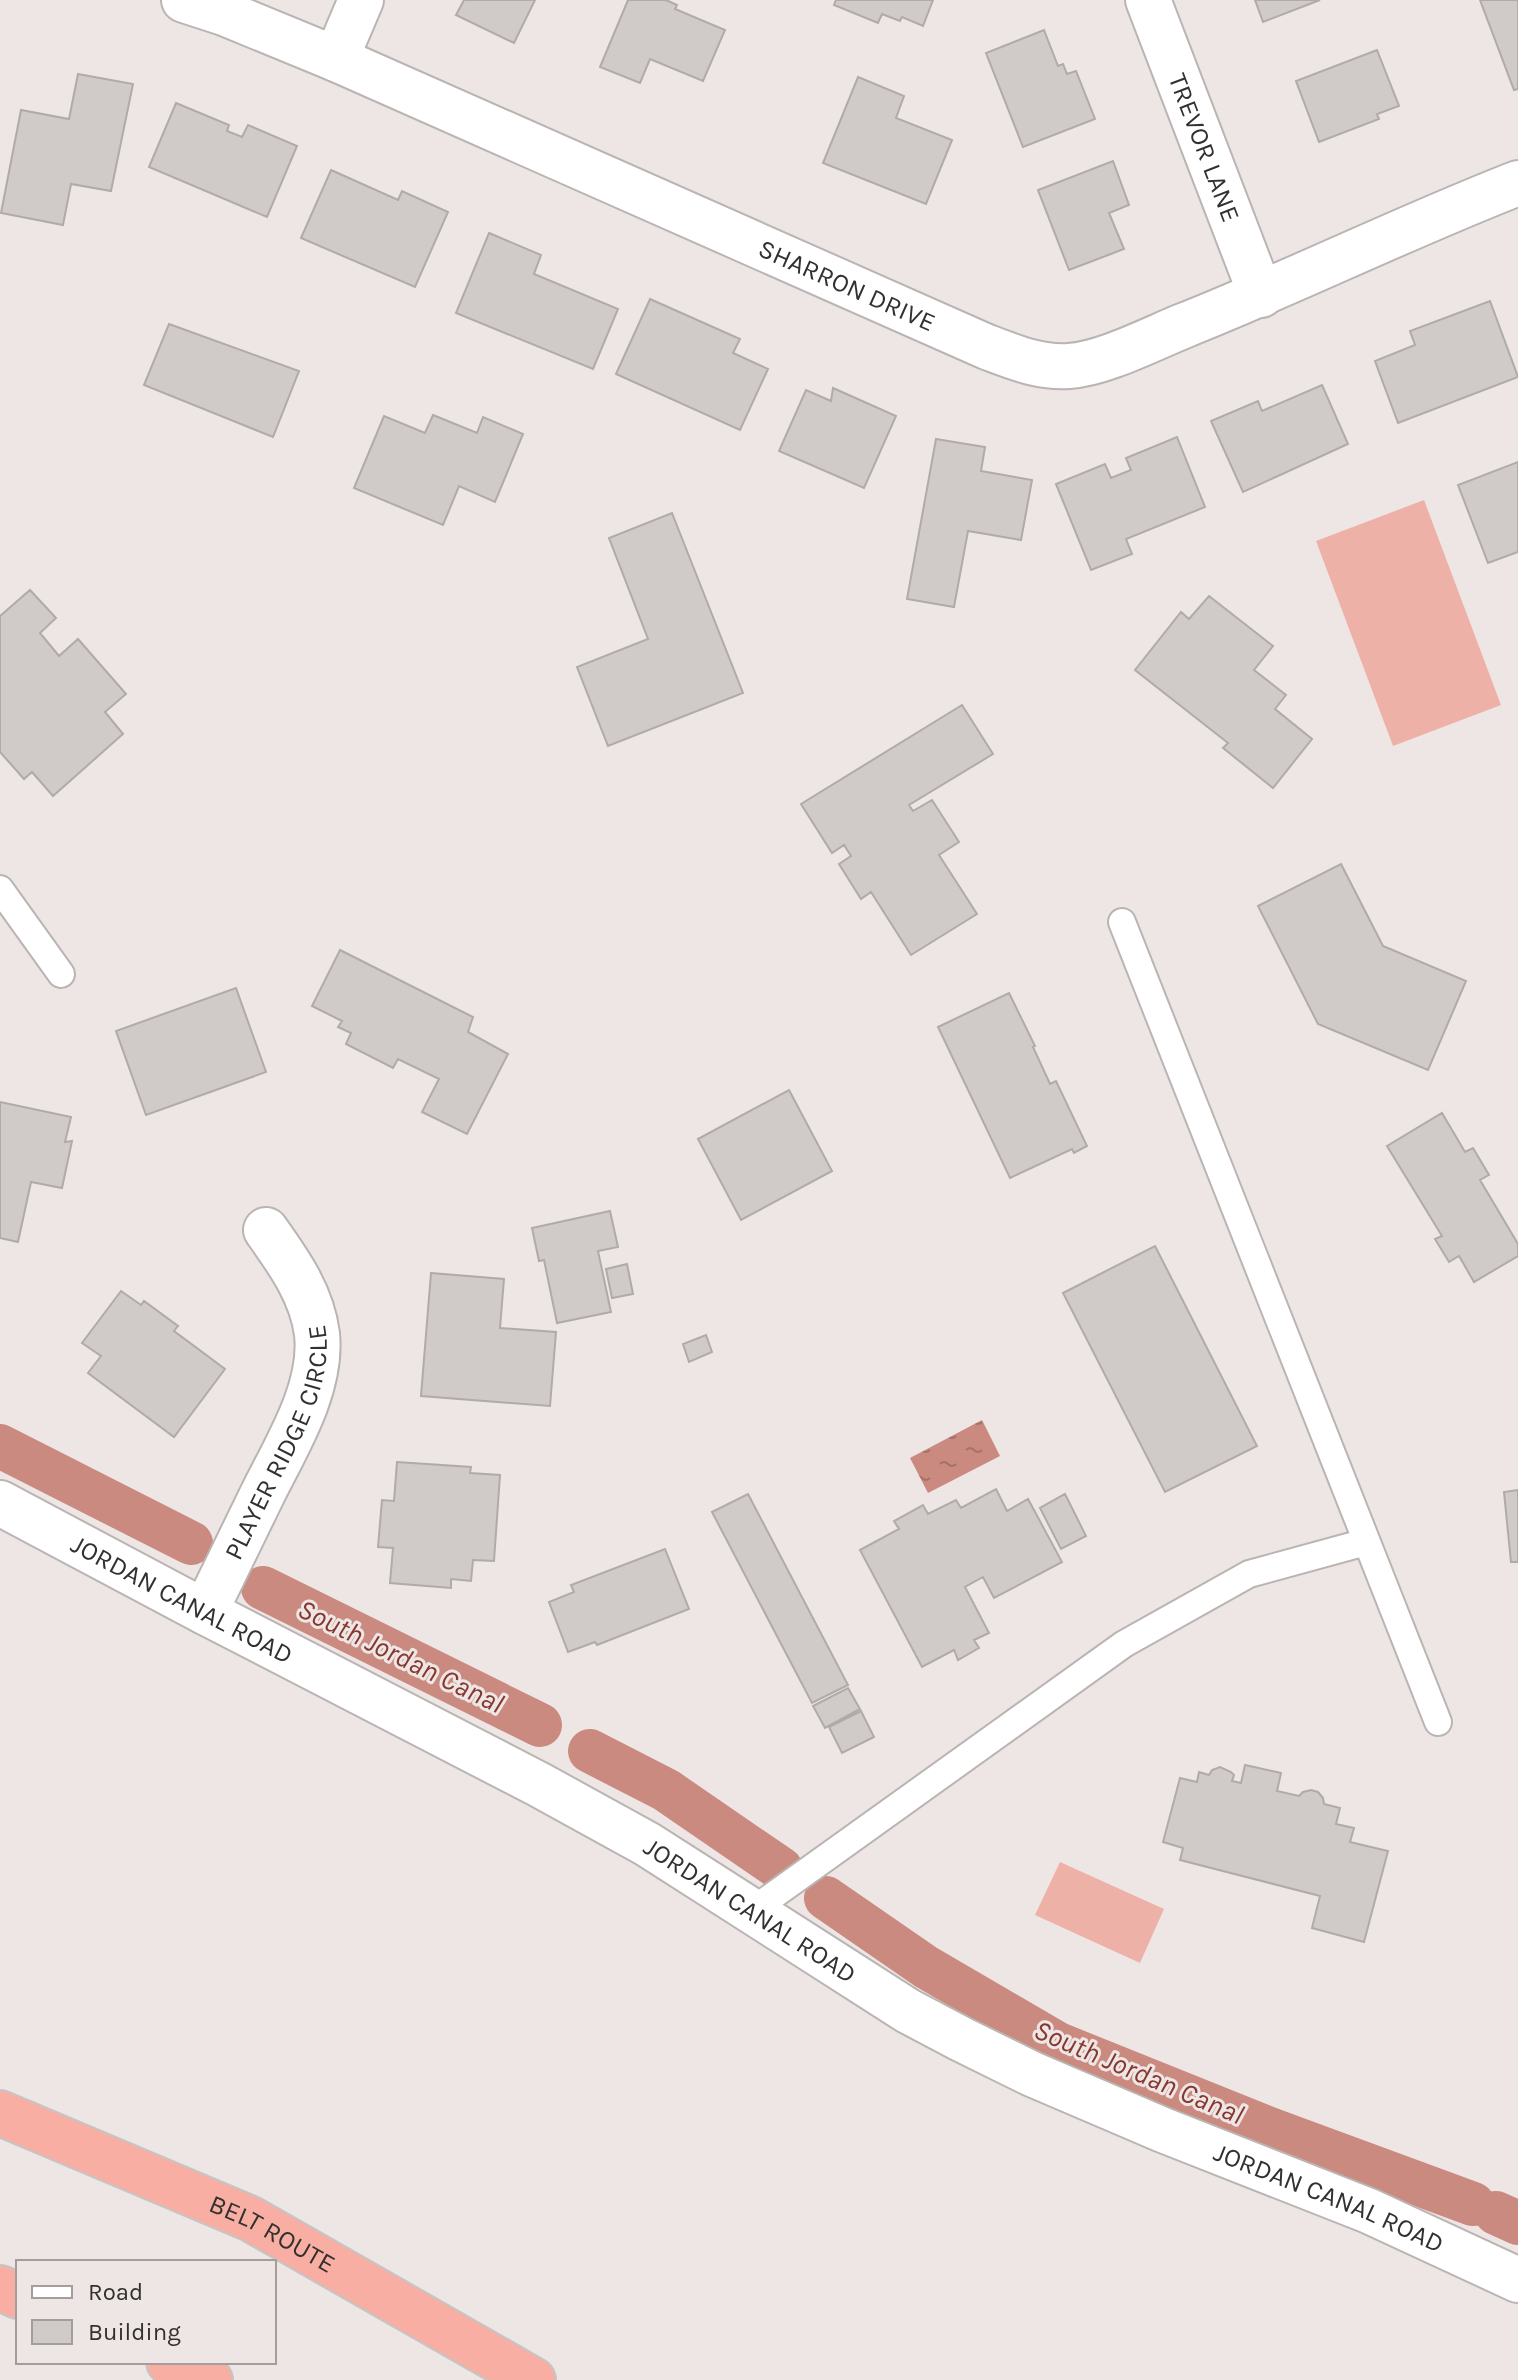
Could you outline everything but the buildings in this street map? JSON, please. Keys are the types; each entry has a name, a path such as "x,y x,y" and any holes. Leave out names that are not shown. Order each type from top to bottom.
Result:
{"highway":[{"name":"BELT ROUTE","path":"0,2113 251,2219 533,2380"},
{"path":"174,2364 210,2380"}],"street":[{"name":"SHARRON DRIVE","path":"184,0 336,59 1022,361 1047,365 1071,366 1094,360 1261,295 1390,235 1518,183"},
{"path":"336,59 361,0"},
{"name":"TREVOR LANE","path":"1148,0 1261,295"},
{"name":"PLAYER RIDGE CIRCLE","path":"205,1612 303,1412 315,1367 317,1334 309,1303 296,1273 266,1230"},
{"name":"JORDAN CANAL ROAD","path":"0,1503 647,1844 908,2011 1018,2067 1163,2130 1369,2211 1518,2280"}],"lane":[{"path":"0,889 61,974"},
{"path":"1122,922 1438,1722"},
{"path":"753,1910 1124,1644 1249,1574 1366,1542"}],"shaded area":[{"path":"1424,500 1501,705 1393,746 1316,541"},
{"path":"1060,1862 1164,1909 1140,1963 1035,1915"}],"water":[{"path":"982,1420 1000,1456 928,1493 910,1458"}],"waterway":[{"name":"South Jordan Canal","path":"0,1446 191,1543"},
{"name":"South Jordan Canal","path":"263,1588 540,1725"},
{"name":"South Jordan Canal","path":"590,1751 666,1790 781,1869"},
{"name":"South Jordan Canal","path":"826,1898 926,1967 1058,2044 1272,2130 1473,2204"},
{"name":"South Jordan Canal","path":"1496,2213 1518,2223"}]}
